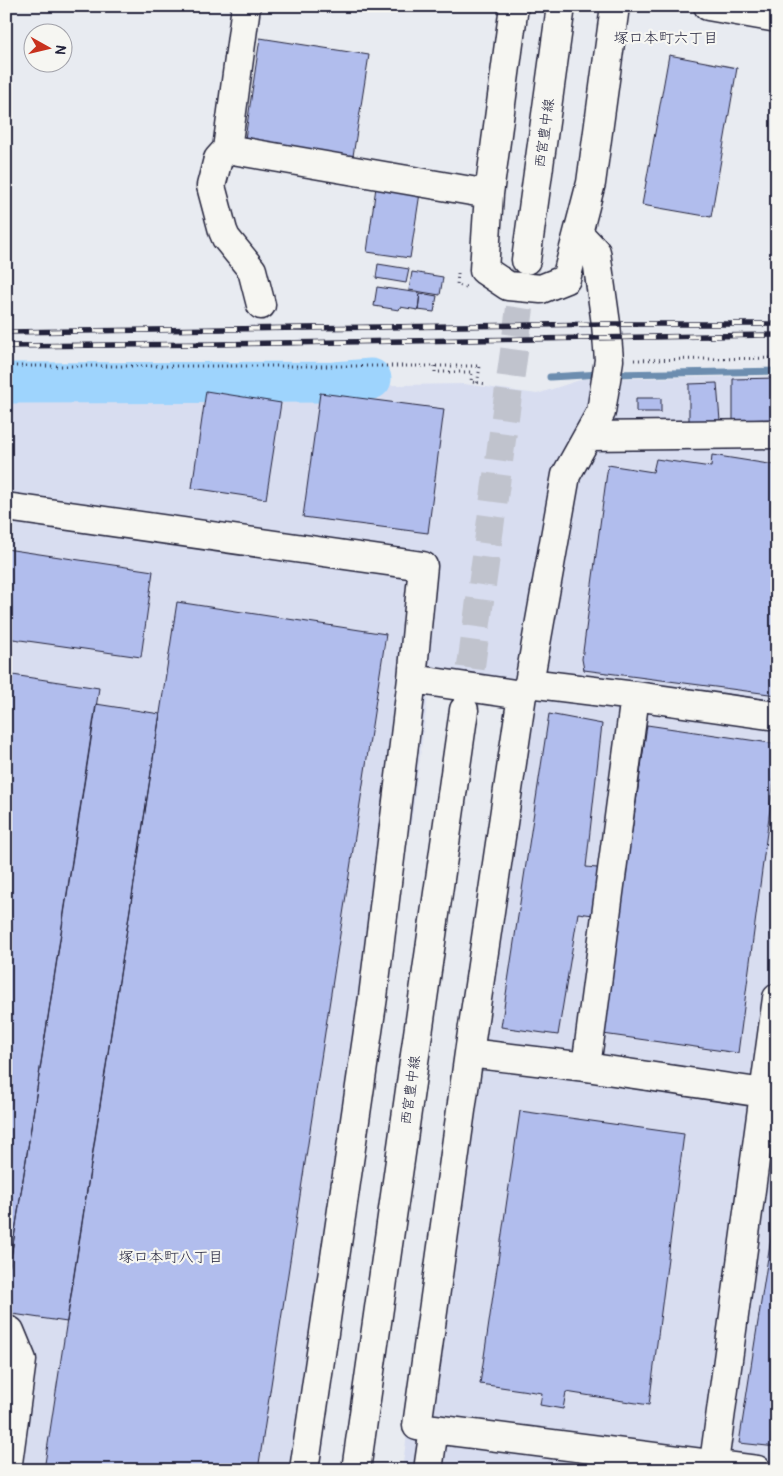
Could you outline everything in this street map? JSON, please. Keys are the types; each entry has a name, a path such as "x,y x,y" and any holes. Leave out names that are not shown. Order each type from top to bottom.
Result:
{"street":[{"path":"246,6 227,149 218,159 211,186 223,231 226,238 252,270 261,305"},
{"path":"514,6 489,194 484,270 508,286 541,289 566,279 591,183 615,6"},
{"name":"西宮豊中線","path":"526,260 561,6"},
{"path":"708,6 777,18"},
{"path":"227,149 489,194"},
{"path":"578,233 596,252 609,360 601,412 566,475 526,689 469,1052 417,1426 713,1467 757,1470"},
{"path":"588,436 777,434"},
{"path":"6,507 423,566 412,679 372,997 304,1470"},
{"path":"412,679 635,696 777,716"},
{"path":"586,1067 635,696"},
{"name":"西宮豊中線","path":"356,1470 464,710"},
{"path":"713,1467 770,1094 777,998"},
{"path":"469,1052 770,1094"},
{"path":"6,1330 10,1331 22,1360 7,1470"},
{"path":"428,1470 434,1429"}],"path":[{"path":"609,360 777,358"},
{"path":"6,366 480,366 477,385"},
{"path":"435,366 434,372 472,372 471,382 487,384"}],"shaded area":[{"path":"777,376 777,1470 402,1470 508,708 428,696 410,832 404,832 380,1031 320,1470 6,1470 6,391 464,384 537,394 583,379"}],"building":[{"path":"260,38 369,55 353,156 245,139"},
{"path":"669,55 737,68 711,217 642,205"},
{"path":"376,187 420,193 410,258 367,252"},
{"path":"378,264 409,269 406,283 376,278"},
{"path":"412,272 443,277 440,295 409,290"},
{"path":"377,287 420,293 418,310 400,307 399,310 374,306"},
{"path":"420,293 437,296 434,312 418,310"},
{"path":"777,378 777,419 733,420 733,379"},
{"path":"717,383 720,421 689,423 689,384"},
{"path":"206,391 281,403 266,499 192,488"},
{"path":"320,393 444,409 428,533 303,517"},
{"path":"636,398 661,398 661,412 636,412"},
{"path":"712,455 775,465 777,462 777,695 584,670 582,659 608,465 653,472 656,459 711,467"},
{"path":"6,549 153,571 141,657 6,638"},
{"path":"177,602 386,634 258,1470 44,1470"},
{"path":"6,674 99,688 6,1290"},
{"path":"96,704 160,714 67,1322 6,1313 6,1290"},
{"path":"549,714 602,724 586,867 608,869 601,916 578,913 558,1035 501,1027"},
{"path":"647,725 777,744 777,756 738,1053 603,1034"},
{"path":"520,1111 684,1134 649,1405 566,1392 563,1409 540,1405 542,1393 480,1384"},
{"path":"777,1200 777,1447 739,1443"}],"waterway":[{"path":"612,374 777,371"},
{"path":"550,377 601,374"},
{"path":"6,383 335,382 371,379"}],"tunnel":[{"path":"465,710 526,264"}],"railway":[{"path":"6,332 606,324 777,324"},
{"path":"6,346 777,335"}],"district":[{"name":"塚口本町六丁目","path":"666,38"},
{"name":"塚口本町八丁目","path":"171,1257"}]}
